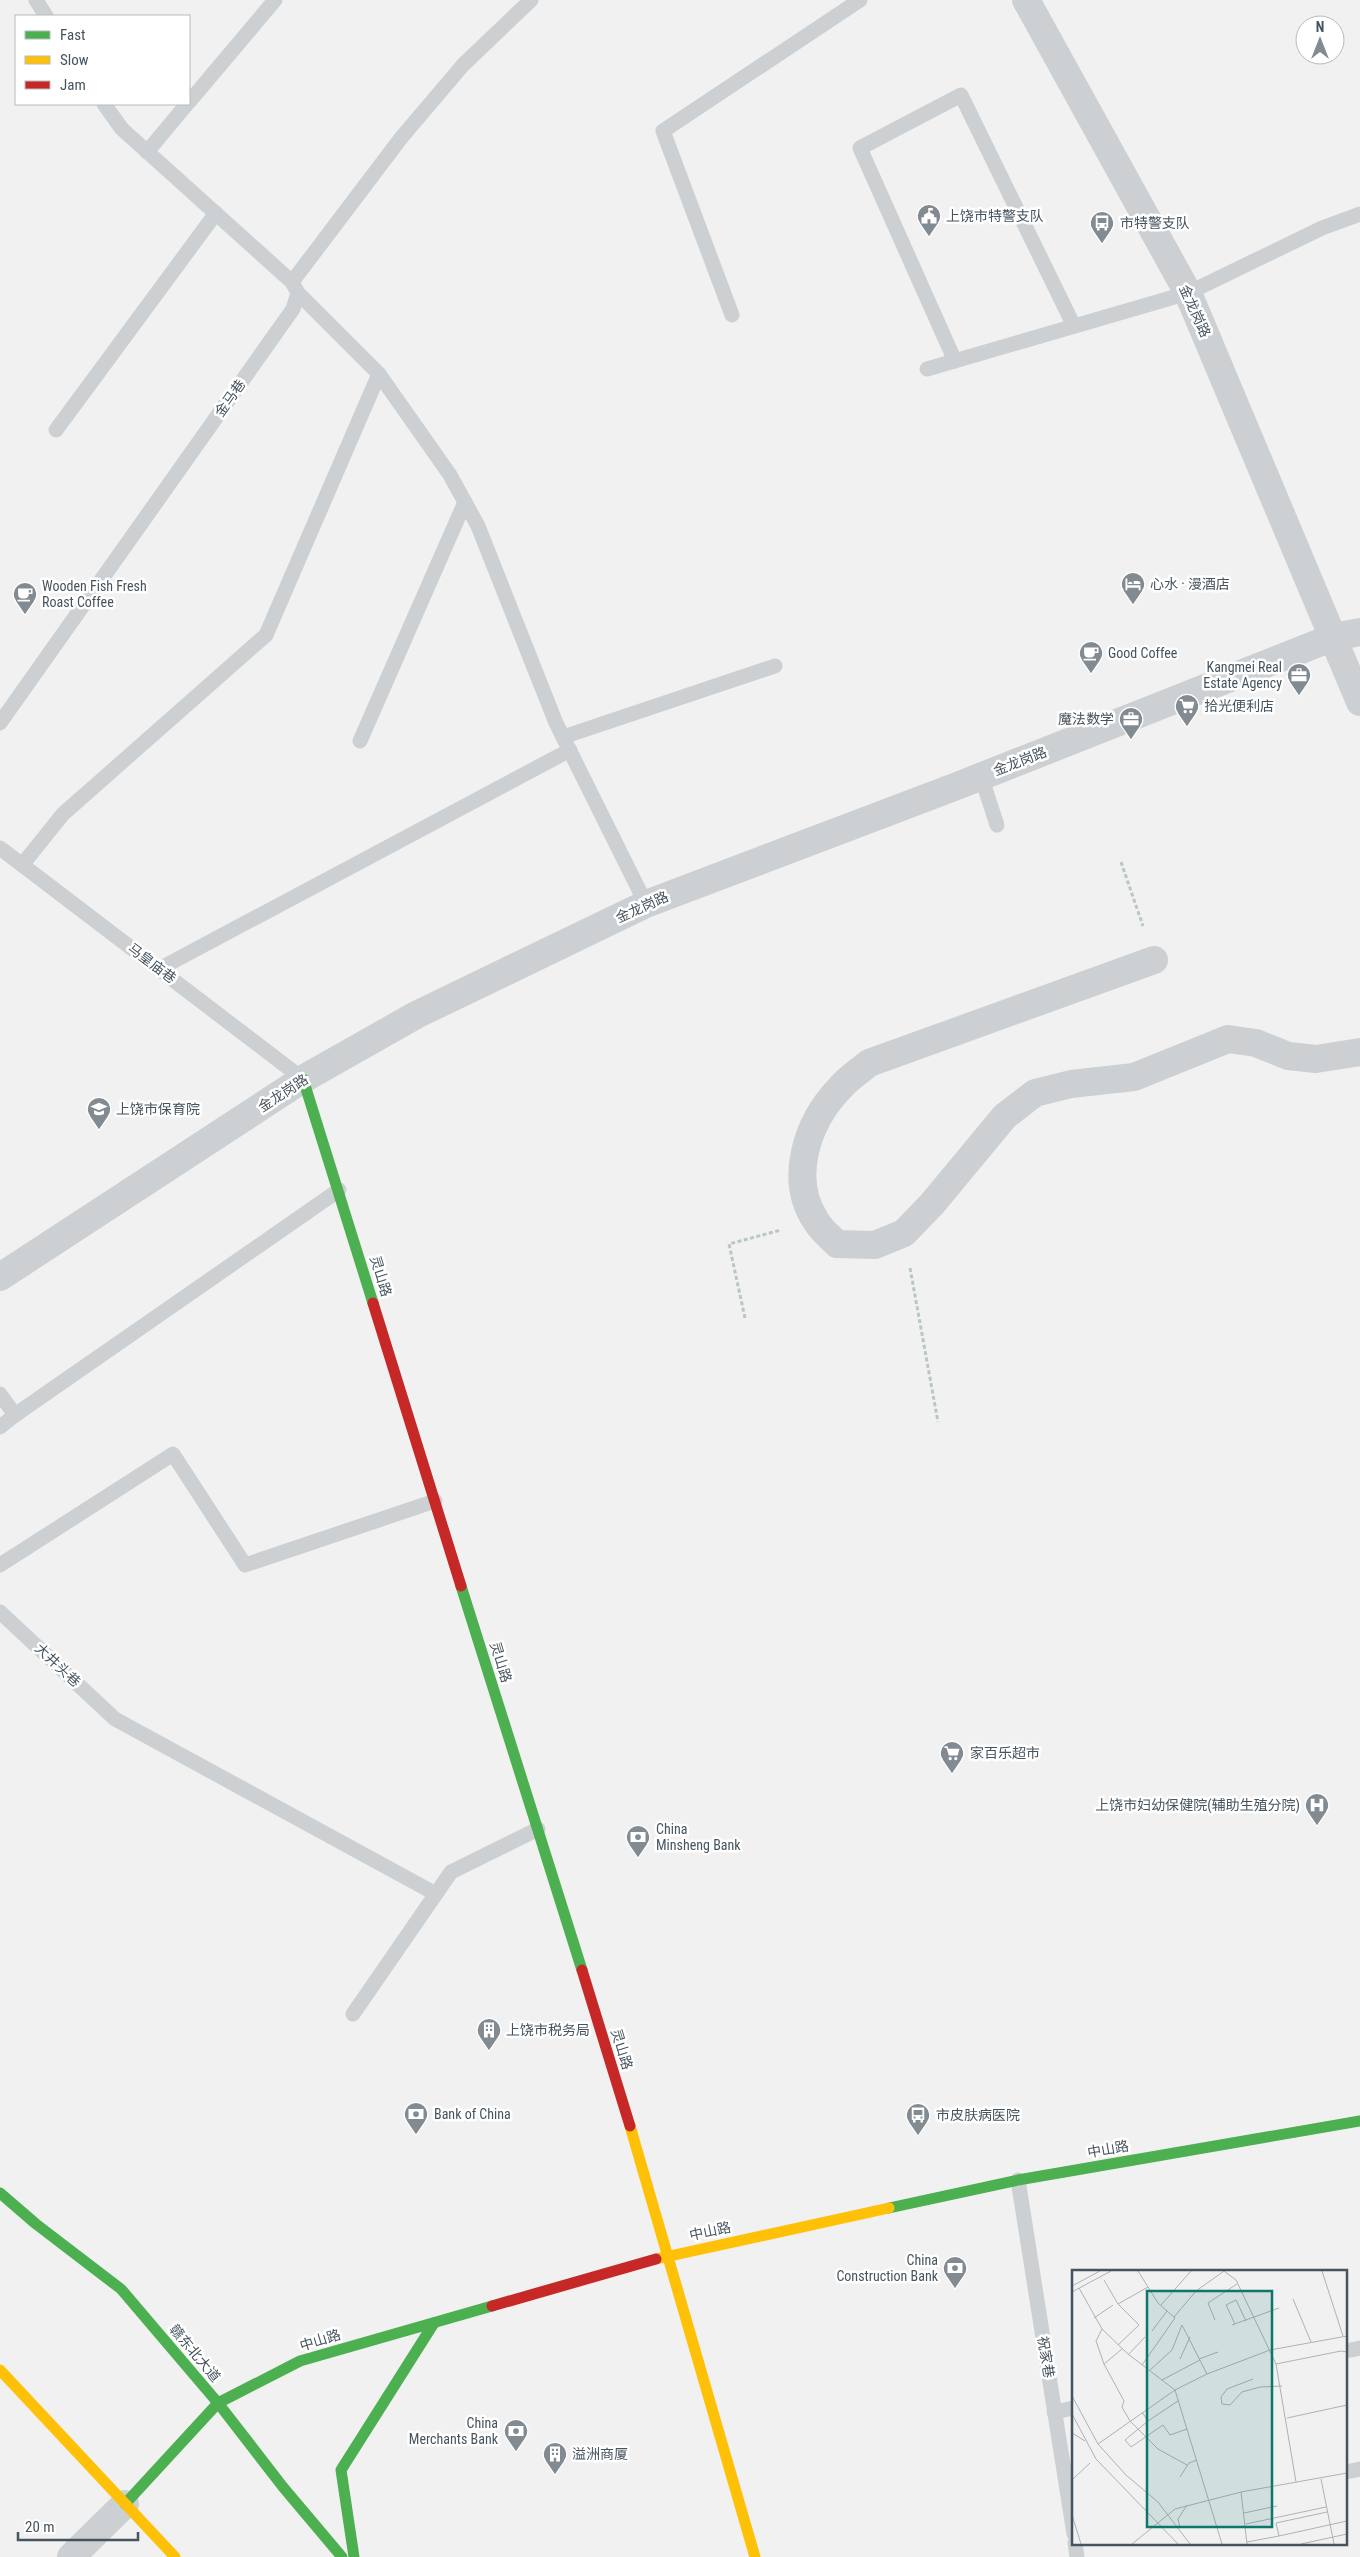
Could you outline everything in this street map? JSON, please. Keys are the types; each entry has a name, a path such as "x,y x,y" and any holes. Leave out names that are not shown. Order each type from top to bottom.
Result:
{"street":[{"name":"金龙岗路","path":"1026,0 1188,293 1347,635 1360,702"},
{"name":"金龙岗路","path":"0,1277 302,1079 416,1015 646,904 1347,635"},
{"path":"1154,960 869,1063 839,1088 818,1118 803,1155 802,1191 816,1221 837,1244 875,1245 904,1233 932,1204 1005,1116 1035,1093 1072,1084 1134,1077 1228,1039 1256,1043 1288,1056 1316,1059 1360,1052"},
{"name":"灵山路","path":"302,1079 339,1190 670,2255 755,2557"},
{"name":"中山路","path":"125,2504 218,2403 300,2361 670,2255 1018,2180 1360,2122"},
{"name":"赣东北大道","path":"0,2194 36,2224 121,2288 218,2403 283,2487 342,2557"},
{"path":"354,2557 340,2470 434,2323"},
{"path":"0,2370 174,2557"},
{"path":"71,2557 125,2504"}],"lane":[{"path":"36,0 45,15"},
{"path":"190,101 275,0"},
{"name":"金马巷","path":"0,723 293,309 295,288 401,138 463,65 532,0"},
{"path":"732,315 663,130 860,0"},
{"path":"954,361 860,148 961,96 1074,326"},
{"path":"105,105 122,129 216,213 295,288 378,374 414,421 450,474 478,526 567,744 646,904"},
{"path":"147,152 186,105"},
{"path":"56,430 216,213"},
{"path":"927,369 1188,293 1322,228 1360,214"},
{"path":"22,865 63,814 266,635 378,374"},
{"path":"360,741 465,502"},
{"path":"159,969 567,744 775,666"},
{"path":"981,776 997,825"},
{"name":"马皇庙巷","path":"0,848 302,1079"},
{"path":"0,1427 339,1190"},
{"path":"0,1394 16,1415"},
{"path":"0,1565 173,1454 245,1566 435,1501"},
{"name":"大井头巷","path":"0,1612 115,1719 436,1894"},
{"path":"353,2014 451,1872 538,1829"},
{"name":"祝家巷","path":"1018,2180 1072,2519"},
{"path":"1054,2412 1072,2408"},
{"path":"1075,2544 1077,2557"}],"path":[{"path":"1120,862 1154,960"},
{"path":"745,1318 729,1244 816,1221"},
{"path":"904,1233 938,1422"}],"traffic: fast":[{"path":"303,1079 373,1303"},
{"path":"461,1586 582,1970"},
{"path":"889,2208 1018,2180 1360,2121"},
{"path":"0,2193 36,2224 121,2289 218,2403 283,2487 342,2557"},
{"path":"125,2504 218,2403 300,2361 492,2306"},
{"path":"354,2557 341,2470 434,2323"}],"traffic: slow":[{"path":"630,2126 755,2557"},
{"path":"656,2259 889,2208"},
{"path":"0,2370 175,2557"}],"traffic: jam":[{"path":"373,1303 461,1586"},
{"path":"582,1970 630,2126"},
{"path":"492,2306 656,2259"}],"place":[{"name":"上饶市特警支队","path":"929,237"},
{"name":"市特警支队","path":"1102,244"},
{"name":"心水 · 漫酒店","path":"1133,605"},
{"name":"Wooden Fish Fresh Roast Coffee","path":"25,615"},
{"name":"Good Coffee","path":"1091,674"},
{"name":"Kangmei Real Estate Agency","path":"1299,696"},
{"name":"拾光便利店","path":"1187,727"},
{"name":"魔法数学","path":"1131,740"},
{"name":"上饶市保育院","path":"99,1130"},
{"name":"家百乐超市","path":"952,1774"},
{"name":"上饶市妇幼保健院(辅助生殖分院)","path":"1317,1826"},
{"name":"China Minsheng Bank","path":"638,1858"},
{"name":"上饶市税务局","path":"489,2051"},
{"name":"Bank of China","path":"416,2135"},
{"name":"市皮肤病医院","path":"918,2136"},
{"name":"China Construction Bank","path":"955,2289"},
{"name":"China Merchants Bank","path":"516,2452"},
{"name":"溢洲商厦","path":"555,2475"}]}
